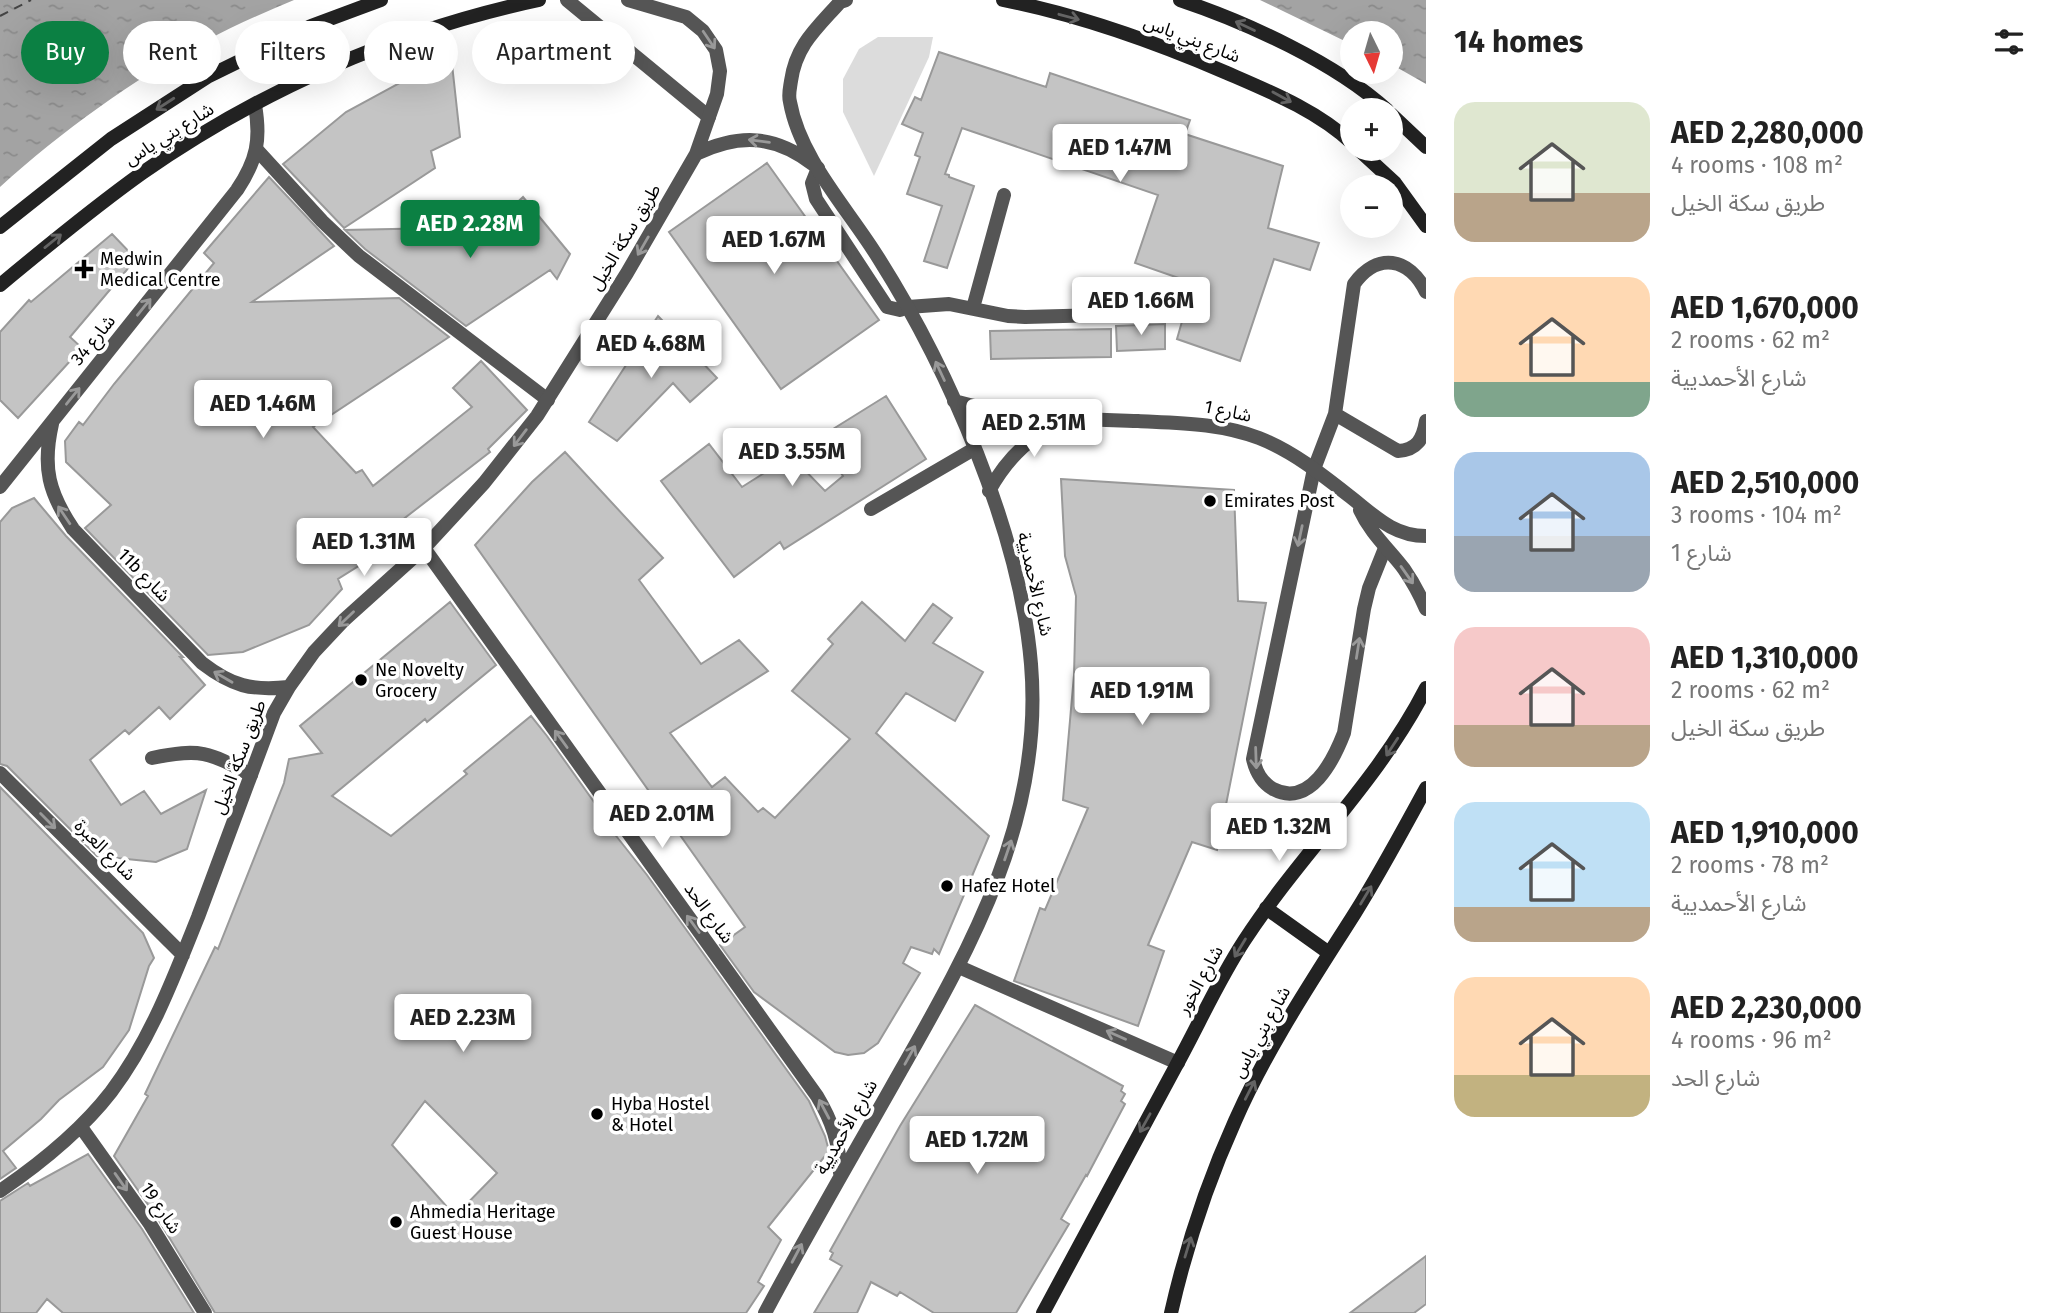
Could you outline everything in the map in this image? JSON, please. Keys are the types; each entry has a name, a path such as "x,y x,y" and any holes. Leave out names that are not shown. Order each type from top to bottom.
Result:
{"main road":[{"name":"شارع بني ياس","path":"0,226 111,139 207,77 311,26 381,0"},
{"name":"شارع بني ياس","path":"0,285 143,172 255,105 349,58 404,37 459,19 539,0"},
{"name":"شارع بني ياس","path":"1003,0 1100,25 1185,55 1277,94 1340,133"},
{"name":"شارع بني ياس","path":"1180,0 1212,11 1317,60 1374,98"},
{"path":"1403,125 1426,147"},
{"path":"1371,161 1395,183 1426,226"},
{"name":"شارع الخور","path":"1043,1313 1219,983 1266,908 1371,777 1396,741 1426,688"},
{"name":"شارع بني ياس","path":"1171,1313 1204,1194 1236,1119 1286,1023 1392,850 1426,788"},
{"path":"1266,908 1329,953"}],"street":[{"path":"568,0 709,117"},
{"name":"طريق سكة الخيل","path":"0,1191 37,1166 81,1127 110,1094 140,1051 164,1004 274,713 289,687 314,652 344,620 424,548 484,483 548,400 627,273 696,154 717,94 720,71 716,50 703,31 686,17 628,0"},
{"name":"شارع الأحمديية","path":"765,1313 959,967 1011,844 1022,800 1031,722 1031,665 1026,620 1013,565 974,449 908,307 850,213 818,168 800,136 789,99 794,62 804,42 840,2 846,0"},
{"name":"شارع 34","path":"0,487 250,171 257,150 259,127 255,105"},
{"path":"696,154 737,140 759,140 781,145 818,168 814,175 813,191 887,307 901,310 908,307 949,304 1025,317 1140,314"},
{"path":"257,150 322,221 359,256 548,400"},
{"path":"973,308 1004,195"},
{"path":"1385,548 1369,588 1344,733 1338,750 1329,766 1308,788 1298,792 1276,791 1256,772 1253,758 1314,469 1335,414 1354,284 1362,272 1374,264 1389,262 1403,265 1414,273 1424,289"},
{"name":"شارع 1","path":"954,401 1015,415 1198,423 1229,428 1288,451 1357,502 1375,519 1396,530 1426,536"},
{"path":"1335,414 1398,452 1408,451 1416,446 1422,439 1426,421"},
{"name":"شارع 1","path":"989,491 1005,465 1021,447 1041,432 1070,419"},
{"name":"11b شارع","path":"53,420 47,449 48,478 57,505 73,529 202,663 241,686 263,690 289,687"},
{"path":"871,509 974,449"},
{"name":"شارع 1","path":"1357,502 1364,519 1403,568 1426,609"},
{"name":"شارع الحد","path":"424,548 817,1096 828,1114 835,1134 840,1154 840,1175"},
{"path":"152,758 179,752 200,752 211,754 251,775"},
{"name":"شارع العبرة","path":"0,773 183,955"},
{"path":"959,967 1178,1063"},
{"name":"شارع 19","path":"81,1127 150,1224 205,1313"}],"shaded area":[{"path":"878,37 933,37 929,57 874,176 843,112 843,79 859,49"}],"water":[{"path":"0,0 294,0 247,21 235,21 235,26 221,33 221,21 123,21 123,84 134,84 73,126 0,187"},
{"path":"1260,0 1426,0 1426,84 1404,71 1404,21 1340,21 1340,39"}],"building":[{"path":"939,52 1046,87 1050,73 1190,120 1185,134 1283,166 1268,228 1319,243 1310,270 1274,259 1240,361 1177,339 1193,283 1135,263 1158,195 962,128 945,174 974,186 947,268 924,261 942,206 907,194 920,157 915,155 923,133 902,124 915,97 921,100"},
{"path":"398,84 454,84 460,137 431,151 435,168 344,228 283,164 346,112"},
{"path":"767,163 879,320 781,389 669,232"},
{"path":"269,177 334,246 252,302 399,298 449,337 313,427 356,473 362,470 373,486 472,407 453,388 481,361 527,410 488,449 490,452 397,524 405,537 338,579 342,589 309,625 243,652 208,655 85,528 111,505 66,462 65,441 79,422 83,425 214,263 204,253"},
{"path":"523,197 570,254 557,279 550,270 466,326 365,249 345,230 491,227"},
{"path":"112,234 136,259 70,337 82,348 18,418 0,400 0,332 29,300 31,302"},
{"path":"658,316 717,378 690,402 673,383 617,441 589,422"},
{"path":"1165,324 1165,349 1117,351 1116,326"},
{"path":"1111,329 1111,357 991,359 990,331"},
{"path":"886,396 926,459 784,549 780,542 734,577 661,481 709,444 742,487 791,456 825,491 843,476 817,439"},
{"path":"565,452 663,558 639,580 701,664 739,640 768,671 670,733 712,787 725,777 758,812 763,808 775,818 850,739 792,691 833,644 828,639 862,602 905,641 933,604 952,618 933,643 983,672 955,721 906,693 876,733 989,836 939,954 934,949 932,954 911,947 903,963 920,973 878,1043 864,1053 848,1055 835,1052 754,992 720,945 745,927 475,545 532,482"},
{"path":"1061,479 1234,490 1238,601 1266,603 1217,850 1192,842 1148,945 1164,951 1138,1026 1014,981 1040,908 1045,910 1088,808 1063,800 1074,675 1076,596 1065,556"},
{"path":"34,498 66,536 183,657 180,657 205,685 170,719 159,707 129,734 125,730 90,760 121,805 144,791 161,814 206,790 187,849 156,862 97,856 7,766 0,764 0,522 12,508"},
{"path":"450,602 496,665 427,722 425,719 332,796 391,836 467,774 464,771 531,716 809,1101 825,1136 829,1151 768,1227 781,1240 758,1282 764,1286 746,1313 215,1313 158,1219 114,1156 148,1096 145,1094 215,947 218,949 284,783 289,759 322,753 300,726","holes":["425,1101 497,1173 455,1216 392,1145"]},
{"path":"0,787 143,933 154,958 129,1030 103,1067 59,1100 3,1151 16,1168 0,1179"},
{"path":"975,1005 1123,1086 1121,1091 1125,1094 1121,1101 1125,1104 1061,1219 1069,1224 1016,1313 934,1313 900,1292 897,1296 871,1282 857,1313 814,1313 842,1266 830,1259 833,1253 830,1251 900,1126"},
{"path":"88,1154 142,1229 194,1313 63,1313 47,1299 36,1313 0,1313 0,1201 28,1183 30,1186"},
{"path":"1426,1256 1426,1304 1414,1313 1350,1313"}],"ferry route":[{"path":"0,16 31,0"}],"place":[{"name":"Medwin Medical Centre","path":"84,269"},
{"name":"Emirates Post","path":"1210,501"},
{"name":"Ne Novelty Grocery","path":"361,680"},
{"name":"Hafez Hotel","path":"947,886"},
{"name":"Hyba Hostel & Hotel","path":"597,1114"},
{"name":"Ahmedia Heritage Guest House","path":"396,1222"}]}
